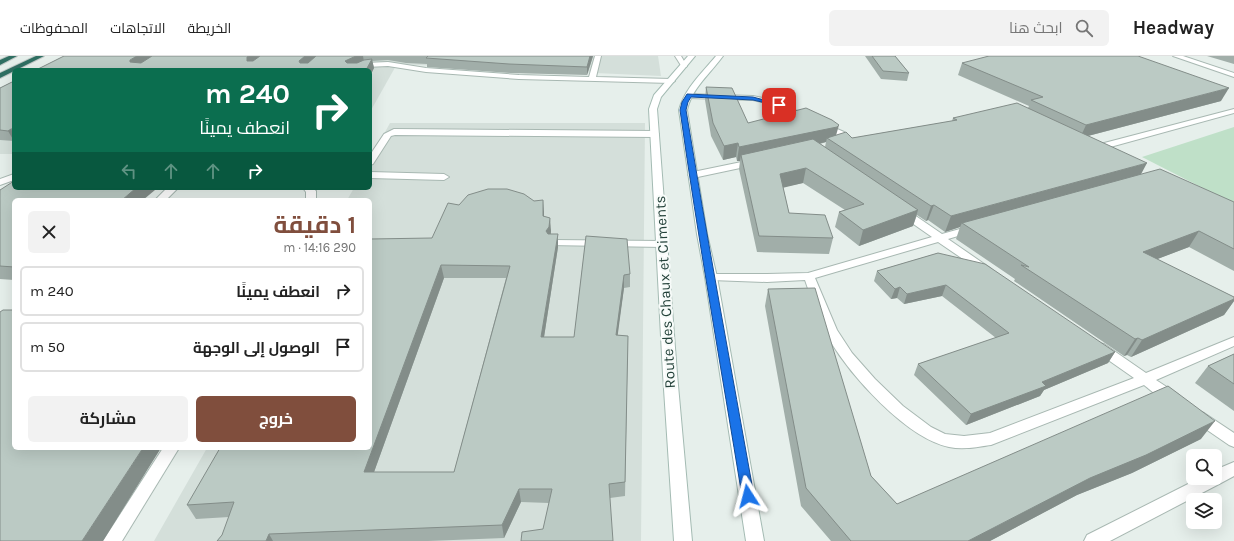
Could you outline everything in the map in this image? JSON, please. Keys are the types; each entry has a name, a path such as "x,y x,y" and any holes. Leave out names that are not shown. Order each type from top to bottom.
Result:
{"highway":[{"path":"0,63 14,56"},
{"path":"16,68 41,56"},
{"path":"0,76 12,70"}],"street":[{"path":"592,79 598,56"},
{"name":"Route des Chaux et Ciments","path":"683,541 670,374 654,105 658,97 671,81 681,61 692,56"},
{"path":"720,56 689,96 685,102 683,110 702,234 711,277 755,541"},
{"path":"1176,56 1234,75"},
{"path":"358,68 365,65 388,64 426,70 519,77 671,81"},
{"path":"689,96 753,98 772,102 843,137 841,142 825,147"},
{"path":"1105,156 1088,148 1234,111"},
{"path":"372,159 388,134 394,132 655,134"},
{"path":"693,175 768,159"},
{"path":"372,175 444,177"},
{"path":"0,182 12,178"},
{"path":"162,198 171,190"},
{"path":"895,207 998,277"},
{"path":"711,277 774,278 809,276 986,225"},
{"path":"552,243 662,244"},
{"path":"809,276 829,326 840,346 852,362 904,415 917,425 937,438 960,442 976,442 991,439 1145,379 1234,340"},
{"path":"1088,339 1234,441"},
{"path":"112,541 170,450"},
{"path":"1222,474 1234,468"},
{"path":"1093,541 1201,485"}],"shaded area":[{"path":"65,56 658,56 661,76 397,64 372,108 372,68 41,68"},
{"path":"12,83 12,154 0,154 0,89"},
{"path":"390,123 645,123 641,541 154,541 206,450 372,450 372,198 348,198 353,190 372,190 372,155"}],"green space":[{"path":"1234,127 1234,201 1230,202 1142,157"}],"building":[{"path":"64,56 137,56 130,60 130,62 141,63 152,56 249,56 247,57 247,61 253,61 260,56 305,56 299,61 300,63 308,63 316,56 356,56 345,61 347,63 357,63 372,59 367,68 40,68"},
{"path":"428,56 590,56 587,67 509,64 426,58"},
{"path":"872,56 895,56 909,73 883,71"},
{"path":"989,56 1138,56 1229,88 1086,125 1031,100 1043,97 962,63"},
{"path":"12,82 12,129 8,131 0,130 0,88"},
{"path":"706,87 732,88 748,123 806,108 832,120 839,125 837,127 739,147 738,143 724,146 713,123"},
{"path":"1017,103 1147,163 951,216 934,205 931,206 827,138 846,132 852,138 957,120 953,118"},
{"path":"813,139 918,210 863,230 839,212 864,204 806,168 780,174 789,213 825,215 833,238 759,236 741,155"},
{"path":"1160,169 1234,202 1234,249 1199,231 1143,252 1234,297 1234,299 1142,340 1138,338 1135,339 1021,265 1029,267 962,223"},
{"path":"12,182 12,190 134,190 124,198 12,198 12,267 0,266 0,190"},
{"path":"488,189 507,189 524,194 534,201 543,200 543,216 550,218 549,227 546,231 548,234 558,234 541,337 574,337 586,236 627,239 630,274 624,275 616,335 628,336 625,482 609,484 613,541 521,541 522,532 543,529 552,489 519,489 502,525 269,534 266,541 217,541 222,535 234,502 187,505 219,450 372,450 372,239 432,238 448,203 459,205 468,195","holes":["441,265 510,266 454,472 364,472"]},
{"path":"938,253 985,264 1115,352 1042,382 1046,386 971,414 918,364 1009,333 946,285 907,294 900,287 895,289 877,271"},
{"path":"815,288 871,476 897,504 1168,386 1215,421 1146,455 1090,478 968,541 851,541 806,488 768,289"},
{"path":"3,310 12,310 12,450 142,450 82,541 0,541 0,312"},
{"path":"1234,354 1234,384 1208,366"}],"route":[{"path":"748,496 711,277 702,234 683,110 685,102 689,96 753,98 779,105"}]}
